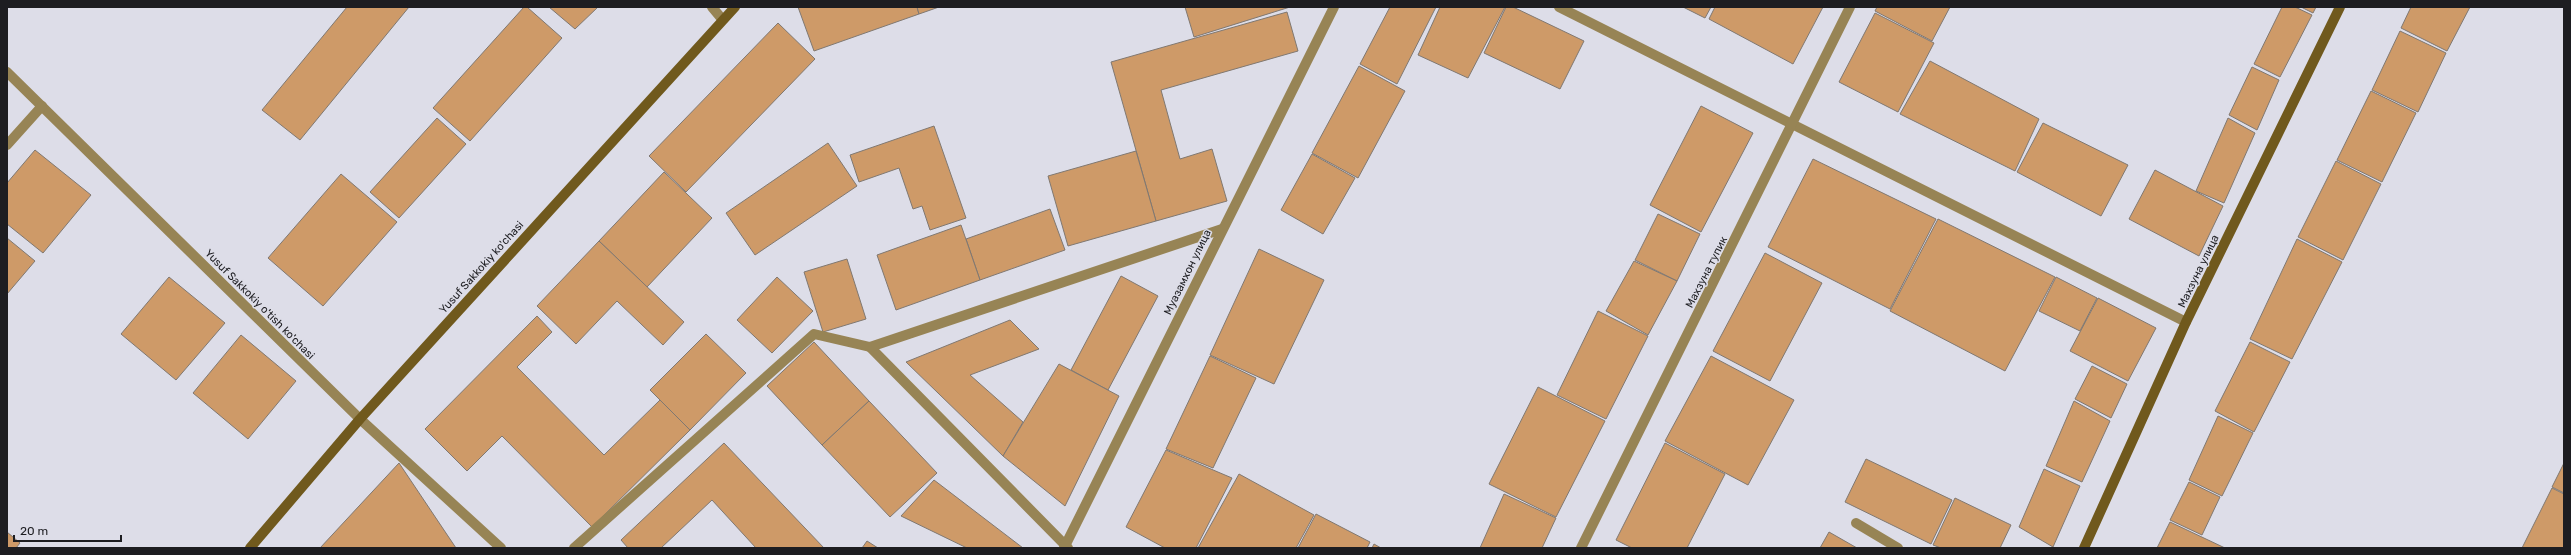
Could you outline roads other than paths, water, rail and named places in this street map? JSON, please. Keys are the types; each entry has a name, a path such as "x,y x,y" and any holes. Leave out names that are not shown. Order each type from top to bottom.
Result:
{"main road":[{"name":"Yusuf Sakkokiy ko'chasi","path":"250,548 360,419 722,19 735,7"},
{"name":"Махзуна улица","path":"2084,548 2186,322 2340,7"}],"street":[{"path":"712,7 722,19"},
{"name":"Муазамхон улица","path":"1066,547 1222,229 1334,7"},
{"path":"1559,7 1792,126 2186,322"},
{"name":"Махзуна тупик","path":"1581,548 1850,7"},
{"name":"Yusuf Sakkokiy o'tish ko'chasi","path":"7,72 360,419 501,548"},
{"path":"7,145 42,106"},
{"path":"574,548 814,334 870,347 1222,229"},
{"path":"870,347 1066,547"},
{"path":"1856,524 1898,548"}]}
